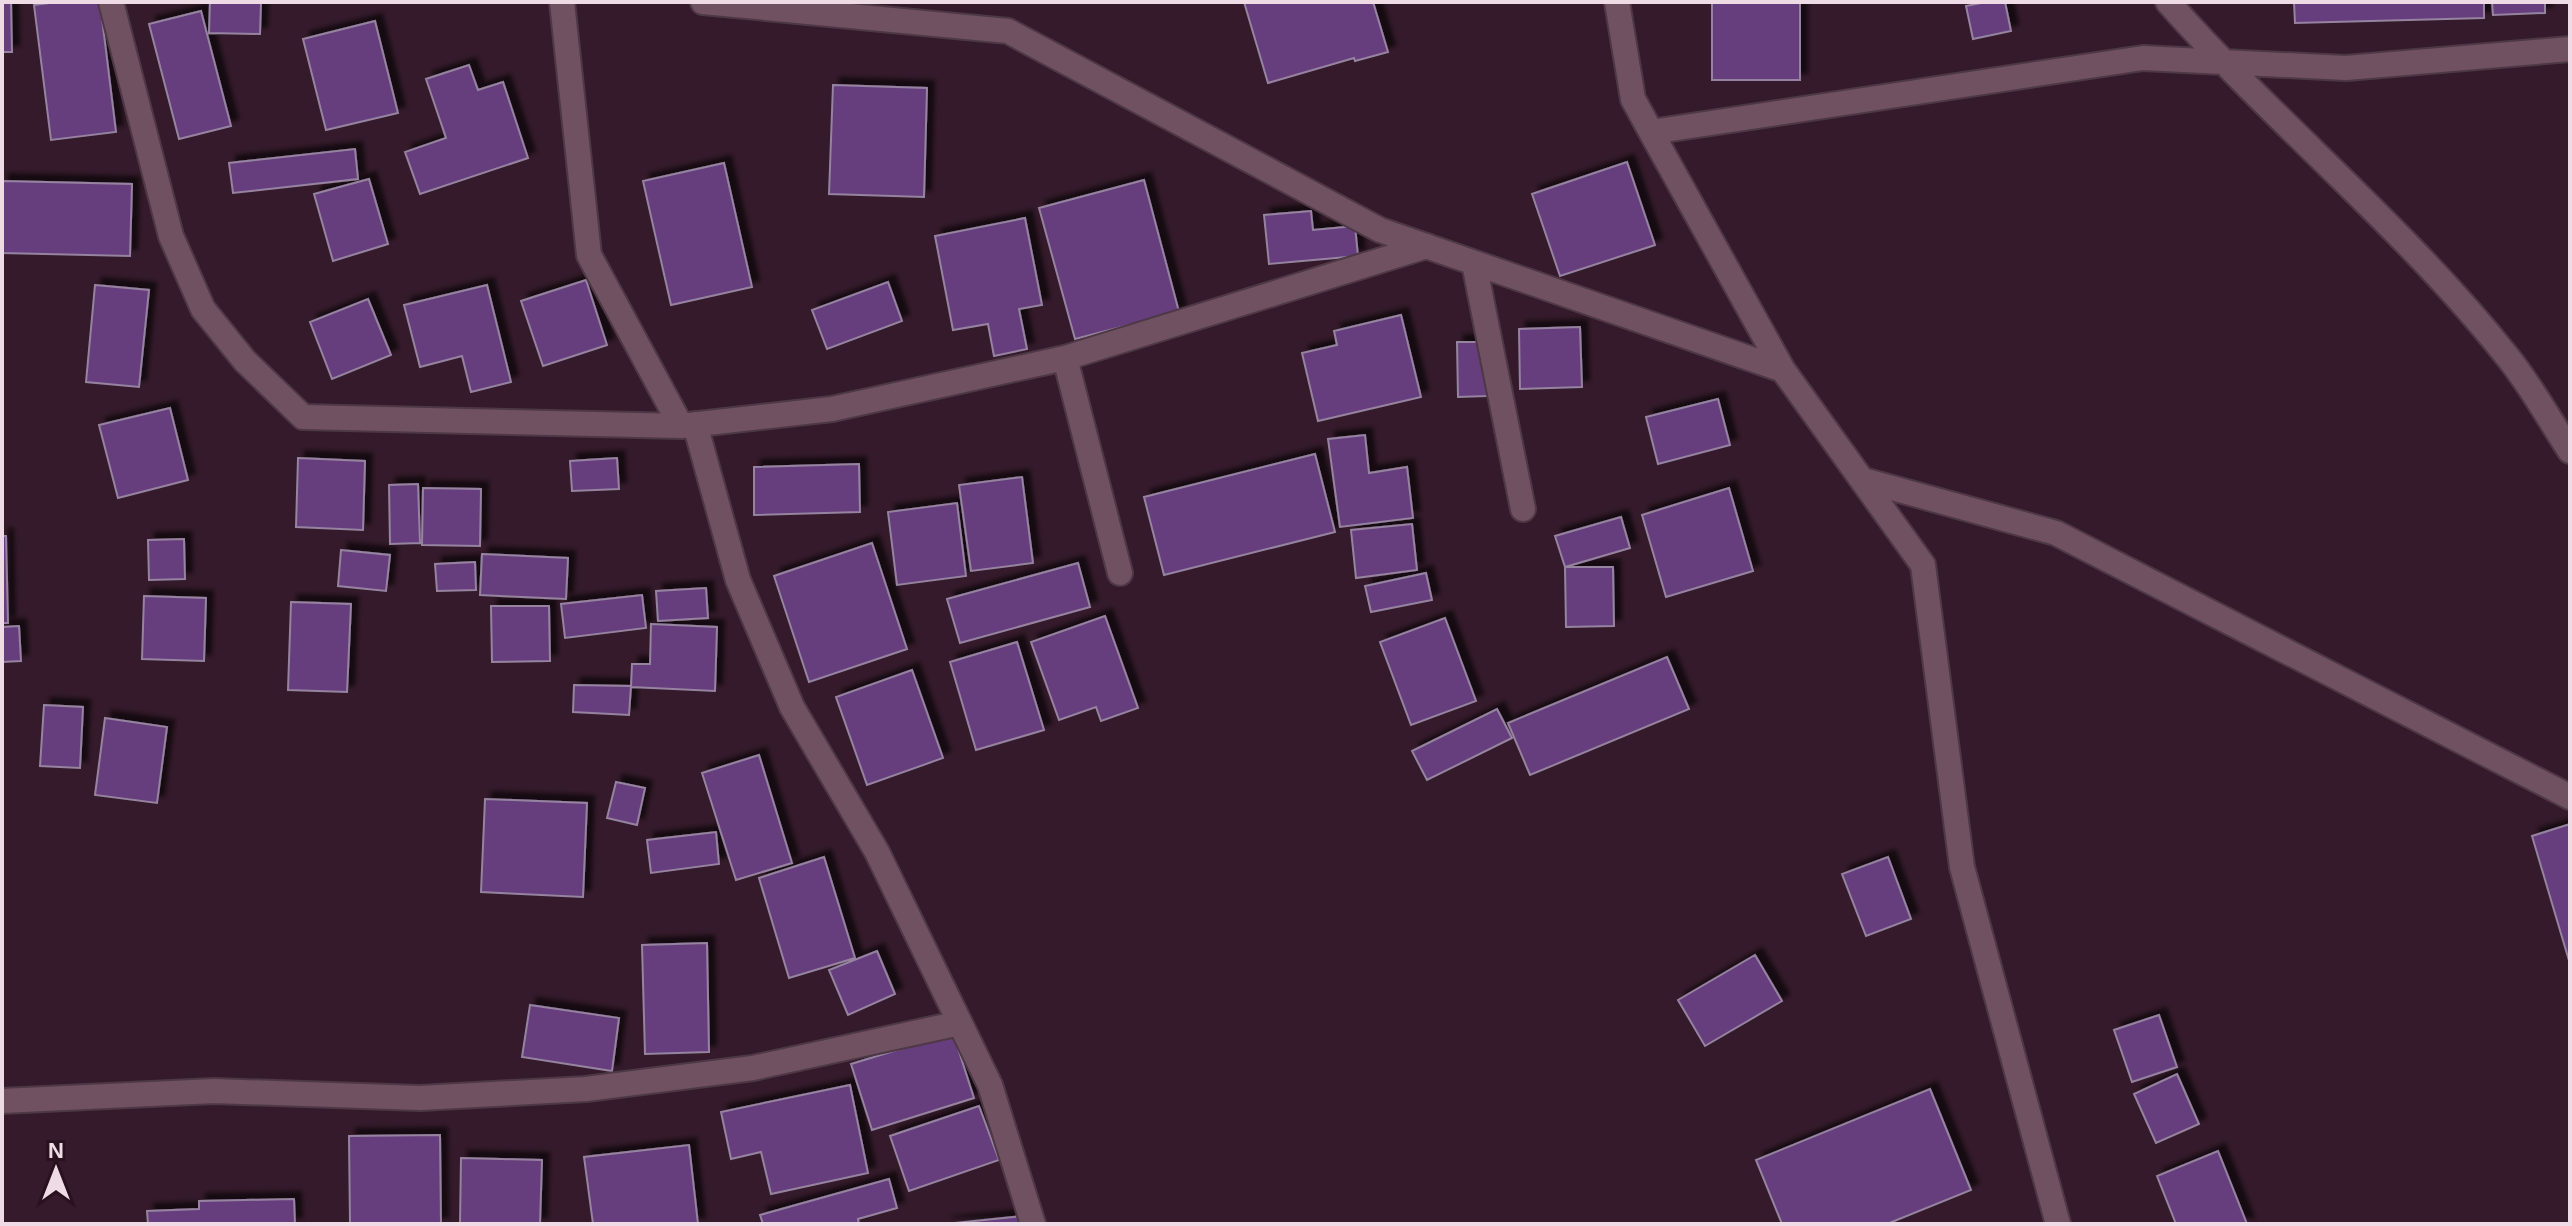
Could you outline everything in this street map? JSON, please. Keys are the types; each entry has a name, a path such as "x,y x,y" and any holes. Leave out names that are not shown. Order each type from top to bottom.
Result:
{"street":[{"path":"111,2 171,236 203,309 245,361 303,417 688,425 832,409 1065,358 1427,246"},
{"path":"562,2 589,255 688,425 738,580 792,707 877,852 990,1085 1033,1224"},
{"path":"703,2 1008,31 1380,230 1783,370"},
{"path":"1617,2 1633,99 1783,370 1923,565 1962,867 2058,1224"},
{"path":"2168,2 2221,61 2393,227 2507,356 2570,451"},
{"path":"1651,132 2143,58 2346,68 2570,49"},
{"path":"1474,263 1523,509"},
{"path":"1065,358 1120,573"},
{"path":"1863,480 2056,533 2570,797"},
{"path":"2,1101 214,1091 420,1098 586,1089 753,1068 960,1023"}],"building":[{"path":"2,2 11,2 12,52 2,52"},
{"path":"100,2 116,132 51,140 34,5"},
{"path":"210,2 261,2 260,34 209,33"},
{"path":"1244,2 1373,2 1388,52 1355,61 1354,58 1268,83"},
{"path":"1712,2 1800,2 1800,80 1712,80"},
{"path":"2005,2 2011,31 1973,39 1966,6"},
{"path":"2294,2 2484,2 2484,18 2295,23"},
{"path":"2492,2 2545,2 2545,13 2493,15"},
{"path":"201,11 231,126 179,139 149,24"},
{"path":"375,21 398,113 326,130 303,39"},
{"path":"469,65 478,90 503,82 528,158 420,194 405,152 446,138 426,79"},
{"path":"833,85 927,88 924,197 829,194"},
{"path":"355,149 358,179 233,193 229,163"},
{"path":"1627,162 1655,245 1560,276 1532,194"},
{"path":"724,163 752,287 671,305 643,181"},
{"path":"369,179 388,244 333,261 314,194"},
{"path":"1144,180 1179,312 1075,339 1039,208"},
{"path":"2,181 132,184 130,256 2,253"},
{"path":"1311,211 1313,230 1355,226 1358,256 1269,264 1264,215"},
{"path":"1025,218 1042,305 1019,309 1027,349 994,356 988,324 953,330 935,236"},
{"path":"586,280 607,345 543,366 521,301"},
{"path":"888,282 902,321 827,349 812,310"},
{"path":"95,285 149,290 139,387 86,382"},
{"path":"487,285 511,382 471,392 462,356 420,367 404,305"},
{"path":"368,299 391,355 332,379 310,322"},
{"path":"1401,315 1421,397 1318,421 1302,353 1337,345 1334,331"},
{"path":"1580,327 1582,387 1520,389 1519,329"},
{"path":"1457,342 1486,342 1487,396 1458,397"},
{"path":"1718,399 1730,445 1658,464 1646,417"},
{"path":"170,408 188,480 118,498 99,425"},
{"path":"1365,435 1369,473 1407,467 1413,518 1340,527 1328,439"},
{"path":"1315,454 1335,532 1164,575 1144,497"},
{"path":"298,458 365,461 363,530 296,527"},
{"path":"617,458 619,489 572,491 570,461"},
{"path":"859,464 860,512 754,515 754,467"},
{"path":"1022,477 1033,563 971,571 959,485"},
{"path":"418,484 420,543 390,544 389,485"},
{"path":"423,488 481,489 480,546 422,545"},
{"path":"1729,488 1753,571 1666,597 1642,515"},
{"path":"957,503 966,576 897,585 888,512"},
{"path":"1621,517 1630,548 1565,567 1555,536"},
{"path":"1412,524 1417,570 1356,578 1351,530"},
{"path":"2,536 6,536 8,623 2,623"},
{"path":"184,539 185,579 149,580 148,540"},
{"path":"872,543 907,649 809,682 774,576"},
{"path":"341,550 390,555 386,591 338,586"},
{"path":"482,554 568,558 566,599 480,595"},
{"path":"475,562 476,590 437,591 435,564"},
{"path":"1078,563 1090,607 960,643 947,599"},
{"path":"1565,567 1613,567 1614,626 1566,627"},
{"path":"1426,573 1432,600 1371,612 1365,586"},
{"path":"706,588 708,618 658,621 656,591"},
{"path":"642,595 646,628 565,638 561,604"},
{"path":"144,596 206,598 204,661 142,659"},
{"path":"291,602 351,604 347,692 288,690"},
{"path":"491,606 549,606 550,661 492,662"},
{"path":"1105,616 1138,708 1101,721 1096,707 1059,720 1031,642"},
{"path":"1445,618 1476,701 1411,725 1380,642"},
{"path":"651,624 717,627 715,691 631,687 632,664 650,664"},
{"path":"19,626 21,661 2,662 2,627"},
{"path":"1017,642 1044,730 976,750 950,662"},
{"path":"1667,657 1689,709 1530,775 1508,723"},
{"path":"912,670 943,758 867,785 836,697"},
{"path":"574,685 631,686 629,715 573,712"},
{"path":"44,705 83,707 80,768 40,766"},
{"path":"1497,709 1512,738 1427,780 1412,751"},
{"path":"105,718 167,727 157,803 95,795"},
{"path":"759,755 792,863 736,880 702,773"},
{"path":"616,782 645,788 637,825 607,818"},
{"path":"485,799 587,803 583,897 481,892"},
{"path":"2570,824 2570,964 2532,836"},
{"path":"716,832 719,864 651,873 647,840"},
{"path":"824,857 855,958 789,978 759,878"},
{"path":"1888,857 1911,919 1866,936 1842,874"},
{"path":"707,943 709,1052 645,1054 642,945"},
{"path":"877,951 895,994 848,1015 829,970"},
{"path":"1755,955 1782,1001 1705,1046 1678,1000"},
{"path":"530,1005 619,1018 612,1071 522,1057"},
{"path":"2159,1015 2177,1067 2132,1082 2114,1030"},
{"path":"953,1033 974,1098 872,1130 851,1064"},
{"path":"2177,1074 2199,1124 2156,1143 2134,1094"},
{"path":"850,1085 868,1173 771,1194 761,1152 731,1159 721,1112"},
{"path":"1930,1089 1971,1190 1887,1224 1782,1224 1756,1160"},
{"path":"979,1106 999,1160 909,1191 890,1136"},
{"path":"440,1135 441,1224 350,1224 349,1136"},
{"path":"689,1145 698,1224 593,1224 584,1157"},
{"path":"2218,1151 2247,1224 2176,1224 2157,1176"},
{"path":"461,1158 542,1160 540,1224 460,1224"},
{"path":"889,1179 897,1208 858,1219 859,1224 763,1224 760,1215"},
{"path":"294,1199 295,1224 148,1224 147,1211 199,1209 199,1201"},
{"path":"1023,1216 1023,1224 945,1224"}]}
